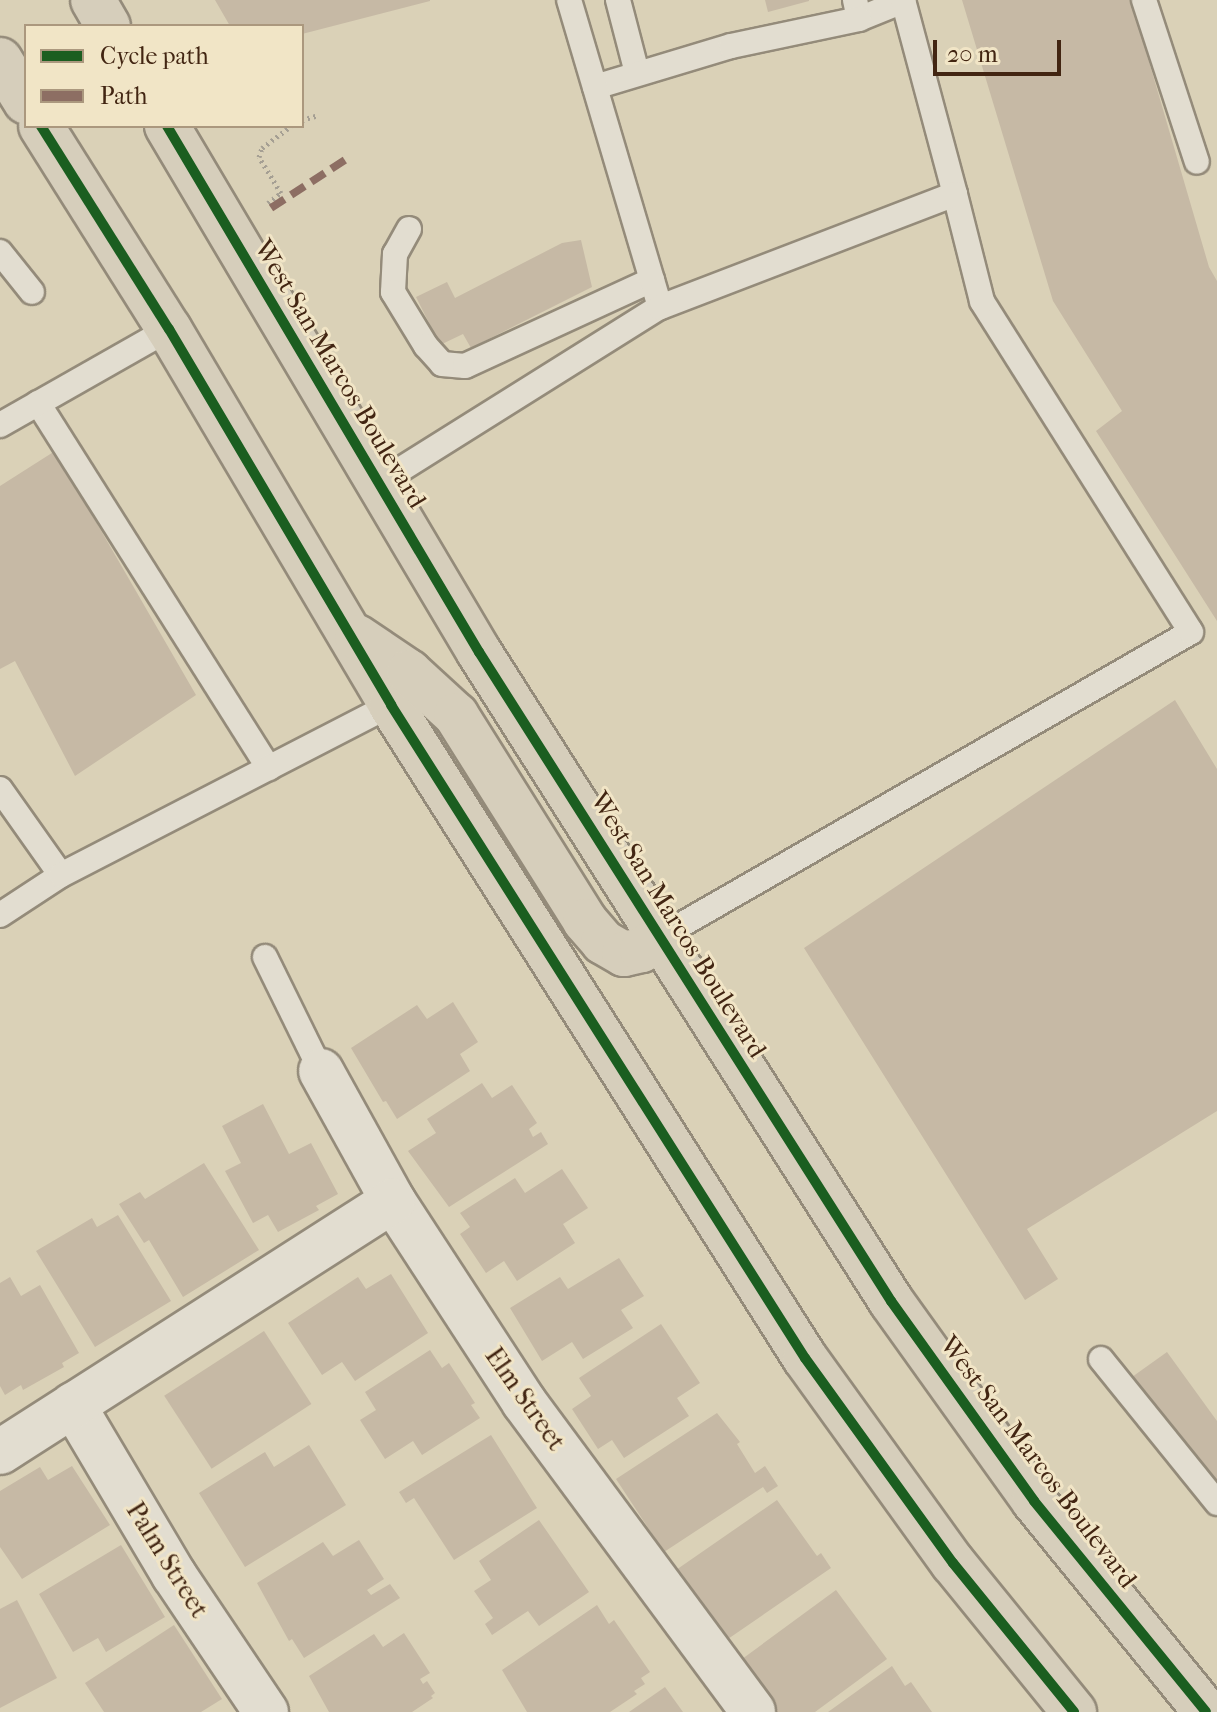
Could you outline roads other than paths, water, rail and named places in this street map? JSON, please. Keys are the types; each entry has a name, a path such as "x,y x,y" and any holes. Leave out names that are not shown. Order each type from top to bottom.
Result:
{"main road":[{"path":"93,0 107,24"},
{"path":"0,60 24,99"},
{"path":"42,128 169,329 391,705 805,1358 953,1563 1074,1712"},
{"name":"West San Marcos Boulevard","path":"168,128 479,652 891,1301 1034,1501 1206,1712"},
{"path":"348,631 409,672 456,715 603,942 624,954 642,950 660,937"}],"street":[{"name":"Elm Street","path":"321,1071 393,1201 524,1402 753,1712"},
{"path":"0,1452 393,1201"},
{"name":"Palm Street","path":"73,1405 174,1575 266,1712"}],"lane":[{"path":"569,0 660,307"},
{"path":"618,0 637,73"},
{"path":"1144,0 1197,162"},
{"path":"595,87 857,10 903,1 982,301 1191,632 660,937"},
{"path":"379,483 660,307 955,194"},
{"path":"409,229 395,254 393,292 426,346 442,364 465,366 652,280"},
{"path":"0,252 32,292"},
{"path":"0,425 169,329"},
{"path":"38,403 269,768"},
{"path":"0,915 61,875 391,705"},
{"path":"0,789 61,875"},
{"path":"265,957 321,1071"},
{"path":"1101,1359 1217,1503"}]}
